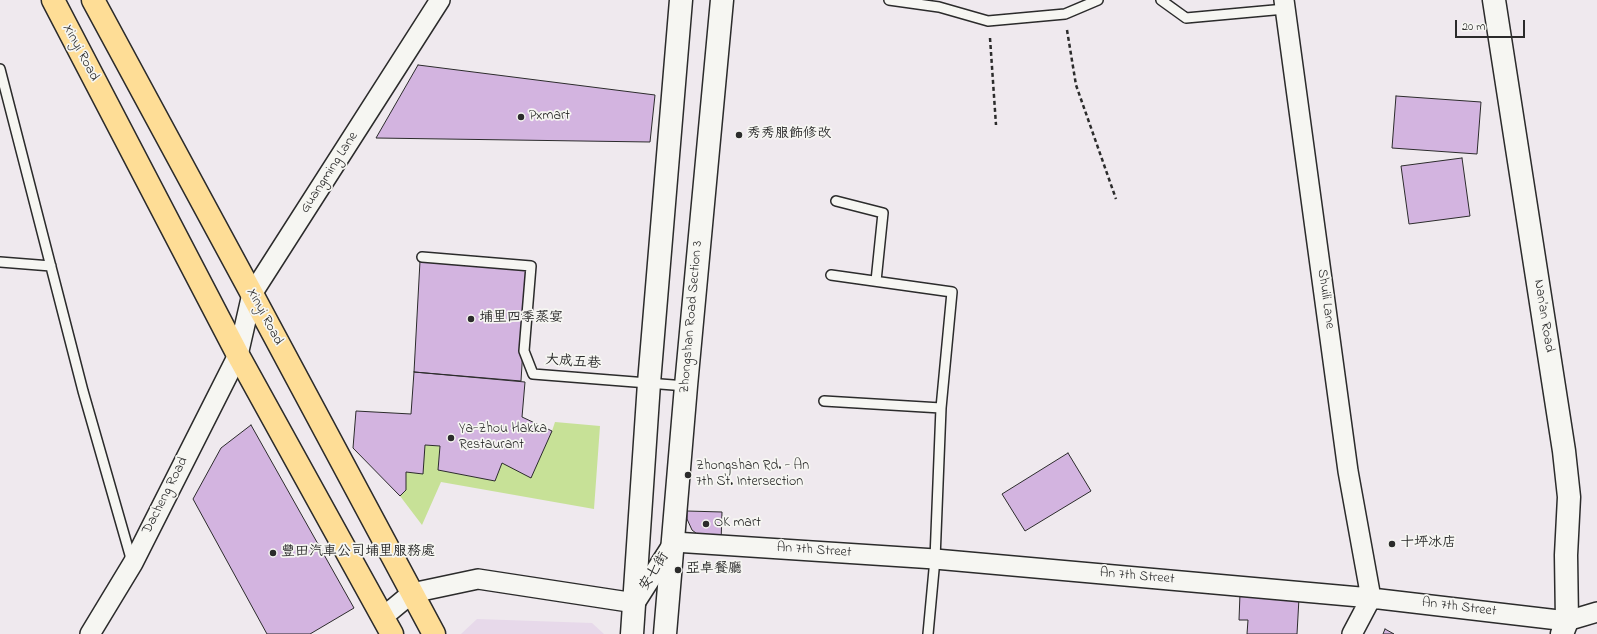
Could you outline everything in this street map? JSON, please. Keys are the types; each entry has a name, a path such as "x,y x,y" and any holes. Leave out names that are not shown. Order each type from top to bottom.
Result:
{"main road":[{"name":"Xinyi Road","path":"52,0 238,355 388,626"},
{"name":"Xinyi Road","path":"93,0 434,634"}],"street":[{"name":"Guangming Lane","path":"238,355 252,294 440,0"},
{"path":"632,634 649,383 681,0"},
{"name":"Zhongshan Road Section 3","path":"666,634 686,386 722,0"},
{"name":"Nan’an Road","path":"1494,0 1564,451 1569,497 1564,628"},
{"name":"Shuili Lane","path":"1284,5 1348,471 1371,598"},
{"name":"Dacheng Road","path":"90,634 132,563 238,355"},
{"name":"An 7th Street","path":"674,542 935,559 1371,598 1564,628 1597,612"},
{"name":"安七街","path":"635,603 674,542"},
{"path":"388,626 412,593 478,579 635,603"},
{"path":"1352,634 1371,598"}],"lane":[{"path":"889,0 939,7 988,21 1065,14 1098,0"},
{"path":"1161,0 1186,18 1284,5"},
{"path":"0,69 82,391 132,563"},
{"path":"836,201 883,213 876,282"},
{"name":"大成五巷","path":"422,258 531,266 524,351 533,374 686,386"},
{"path":"0,262 51,266"},
{"path":"831,275 952,292 941,408 935,559 928,634"},
{"path":"824,401 941,408"}],"path":[{"path":"1065,14 1076,85 1116,199"},
{"path":"988,21 996,125"}],"shaded area":[{"path":"477,619 592,623 604,634 461,634"}],"green space":[{"path":"555,422 600,426 594,509 441,482 422,525 400,496 406,490 406,472 421,473 425,445 440,446 438,470 495,481 502,463 552,431"}],"building":[{"name":"Pxmart","path":"418,65 655,95 650,142 376,138"},
{"path":"1396,96 1481,102 1477,154 1392,148"},
{"path":"1462,158 1470,216 1409,224 1401,166"},
{"name":"埔里四季蒸宴","path":"420,261 528,266 521,381 414,372"},
{"name":"Ya-Zhou Hakka Restaurant","path":"414,372 525,382 522,417 552,431 531,478 502,463 495,481 438,470 440,446 425,445 423,474 406,472 406,490 400,496 353,448 356,411 411,414"},
{"name":"豐田汽車公司埔里服務處","path":"251,425 354,608 310,634 267,634 193,499 221,448"},
{"path":"1068,453 1091,491 1025,531 1002,494"},
{"name":"OK mart","path":"687,511 722,512 721,542 705,540 692,530 687,519"},
{"path":"1240,594 1299,598 1297,634 1247,634 1248,620 1239,620"},
{"path":"1385,629 1394,634 1383,634"}],"place":[{"name":"Pxmart","path":"521,117"},
{"name":"秀秀服飾修改","path":"739,135"},
{"name":"埔里四季蒸宴","path":"471,319"},
{"name":"Ya-Zhou Hakka Restaurant","path":"451,438"},
{"name":"Zhongshan Rd. - An 7th St. Intersection","path":"688,475"},
{"name":"OK mart","path":"706,524"},
{"name":"十坪冰店","path":"1392,544"},
{"name":"豐田汽車公司埔里服務處","path":"273,553"},
{"name":"亞卓餐廳","path":"678,570"}]}
